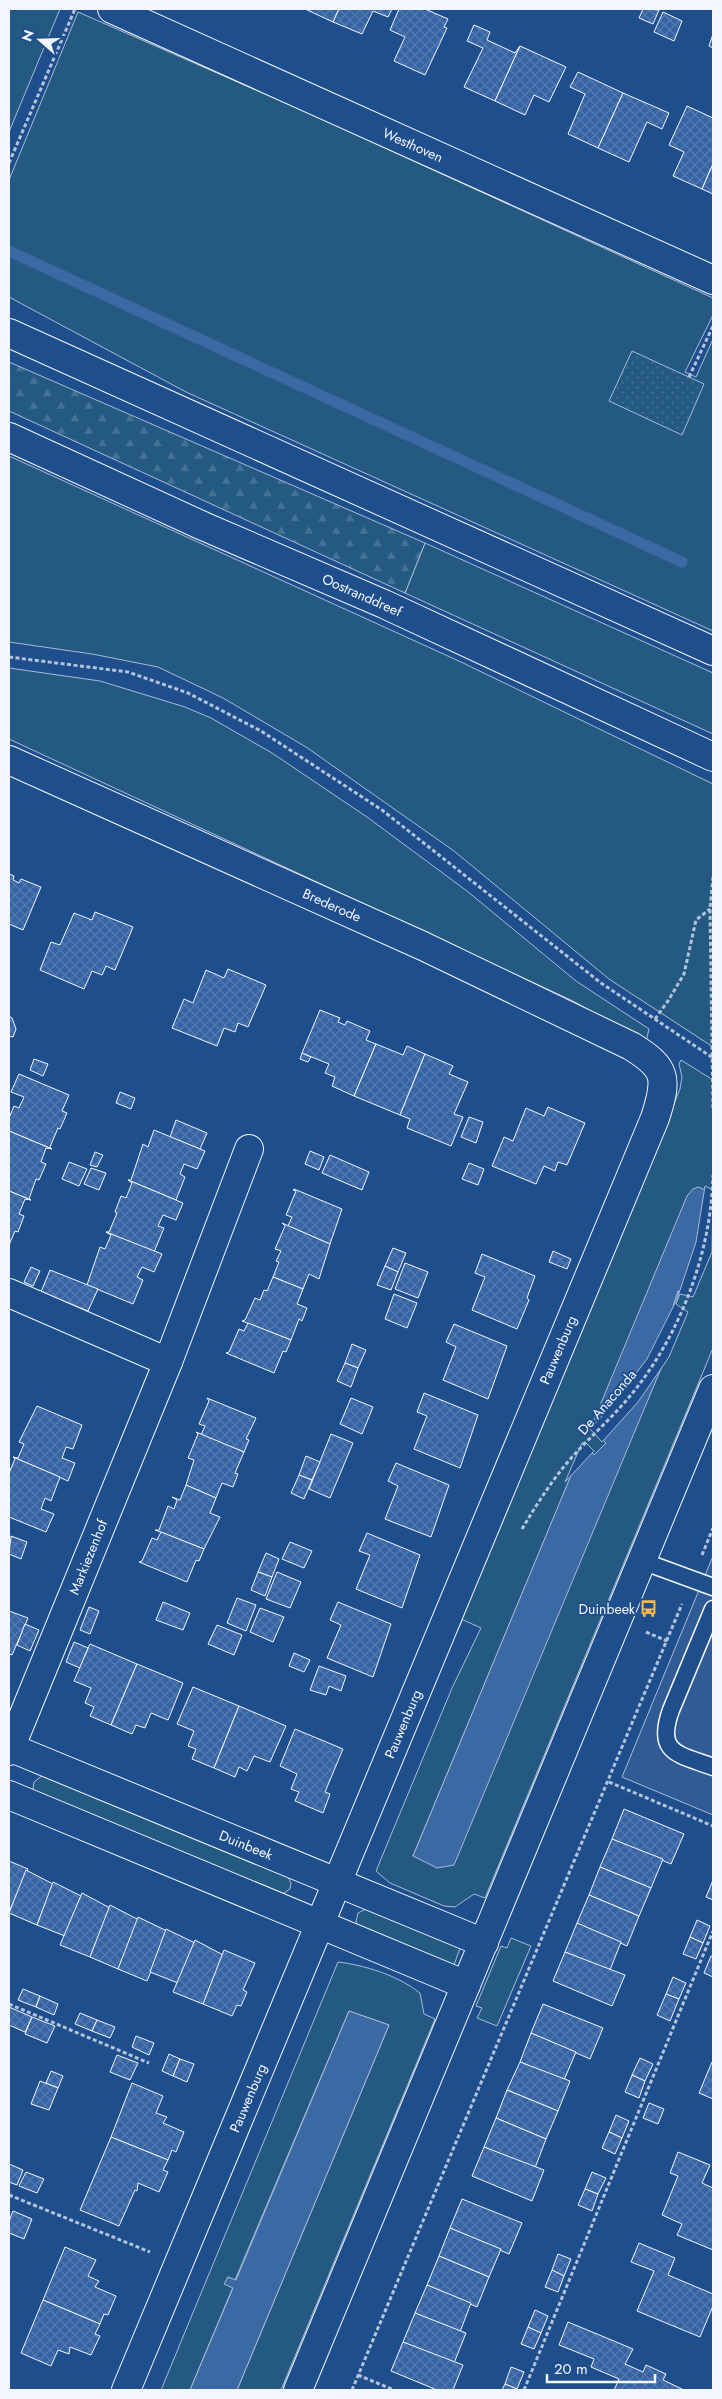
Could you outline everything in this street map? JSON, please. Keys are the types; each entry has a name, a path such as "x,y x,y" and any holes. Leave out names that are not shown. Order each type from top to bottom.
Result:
{"street":[{"name":"Westhoven","path":"112,9 713,280"},
{"path":"9,333 713,651"},
{"name":"Oostranddreef","path":"9,437 203,526 384,604 713,757"},
{"name":"Brederode","path":"9,760 423,946 631,1046 651,1058"},
{"name":"Pauwenburg","path":"126,2390 655,1118 661,1098 663,1076 651,1058"},
{"name":"Markiezenhof","path":"9,1748 168,1362 249,1149"},
{"path":"9,1293 168,1362"},
{"path":"298,2390 713,1389"},
{"name":"Duinbeek","path":"9,1748 484,1943"},
{"path":"9,1795 466,1985"}],"lane":[{"path":"642,1561 713,1587"},
{"path":"713,1609 669,1716 666,1740 673,1752 713,1767"}],"path":[{"path":"9,163 75,9"},
{"path":"689,377 713,326"},
{"path":"9,656 128,672 188,693 261,731 382,810 601,983 713,1058"},
{"path":"713,877 710,909 713,1110"},
{"path":"655,1020 684,974 696,920 710,909"},
{"name":"De Anaconda","path":"521,1530 562,1469 626,1401 654,1364 686,1299 702,1253 712,1206 713,1176"},
{"path":"352,2390 609,1782 713,1528"},
{"path":"642,1630 667,1640"},
{"path":"609,1782 713,1826"},
{"path":"524,2390 713,1931"},
{"path":"9,2004 149,2063"},
{"path":"9,2196 179,2263"},
{"path":"358,2375 394,2390"}],"green space":[{"path":"9,9 60,9 9,132"},
{"path":"78,12 333,124 713,298 713,315 685,372 696,377 713,339 713,631 186,392 9,297 9,180"},
{"path":"632,351 704,384 682,435 609,401"},
{"path":"9,362 425,543 405,593 9,411"},
{"path":"9,456 461,662 713,784 713,1047 609,979 454,851 306,747 223,698 158,667 92,654 9,642"},
{"path":"425,543 713,673 713,734 405,593"},
{"path":"9,668 100,681 185,707 211,718 272,753 367,817 467,891 576,981 649,1029 646,1042 573,1001 9,739"},
{"path":"681,1060 713,1080 713,1193 607,1443 594,1455 584,1445 413,1856 685,1311 672,1306 679,1291 691,1296 713,1242 713,1348 485,1898 474,1894 455,1907 444,1906 390,1883 376,1871 452,1688 481,1628 461,1619 462,1621 443,1659 680,1089 682,1077 679,1064"},
{"path":"43,1775 287,1875 291,1883 290,1889 281,1895 36,1794 33,1790 34,1782"},
{"path":"366,1909 460,1948 454,1965 358,1927 356,1922 358,1913"},
{"path":"511,1938 531,1946 497,2026 477,2018 482,2008 476,2006 501,1946 507,1948"},
{"path":"338,1962 381,1972 402,1981 420,1993 424,2014 435,2019 281,2390 237,2390 389,2025 349,2011 235,2280 228,2277 225,2284 233,2287 190,2390 161,2390"}],"shaded area":[{"path":"698,1187 713,1193 691,1296 678,1291 673,1306 685,1311 454,1865 437,1868 413,1856 584,1444 594,1455 606,1443 591,1427 687,1196 693,1189"},
{"path":"713,1556 713,1815 622,1777"},
{"path":"349,2011 389,2025 237,2390 190,2390 233,2288 224,2284 228,2277 236,2280"}],"pier":[{"path":"705,1186 713,1190 712,1252 693,1297 680,1294 676,1304 688,1312 669,1357 638,1402 602,1442 590,1429 607,1411 647,1359 677,1299 696,1242"},
{"path":"585,1442 594,1451 565,1482 582,1443"}],"building":[{"path":"305,9 339,9 333,22"},
{"path":"339,9 392,9 388,17 373,11 362,34 333,22"},
{"path":"399,9 425,9 448,19 444,27 447,28 425,75 394,61 405,37 390,30"},
{"path":"643,9 659,10 653,24 639,18"},
{"path":"663,12 682,21 674,41 654,32"},
{"path":"474,25 490,32 487,40 515,53 520,46 495,101 464,87 483,48 467,41"},
{"path":"713,34 713,48 709,46"},
{"path":"520,46 566,67 549,102 534,95 525,115 495,101"},
{"path":"578,72 623,93 598,148 568,134 585,94 570,87"},
{"path":"623,93 669,113 662,129 647,122 629,162 598,148"},
{"path":"687,106 713,118 713,164 702,189 673,176 684,152 669,145"},
{"path":"713,164 713,194 702,189"},
{"path":"9,874 14,876 13,880 19,883 21,879 41,887 23,930 9,924"},
{"path":"95,912 133,927 115,970 106,966 102,975 92,971 84,989 40,970 51,942 60,945 74,913 92,920"},
{"path":"228,969 266,985 248,1027 238,1023 235,1032 224,1028 217,1046 172,1028 184,999 193,1003 206,970 224,978"},
{"path":"320,1010 340,1018 338,1022 345,1025 347,1021 370,1031 366,1040 376,1044 354,1096 332,1086 335,1077 325,1073 329,1064 302,1053"},
{"path":"9,1016 12,1018 16,1029 13,1037 9,1036"},
{"path":"376,1044 403,1055 407,1046 425,1054 400,1115 354,1096"},
{"path":"302,1053 311,1057 308,1062 300,1059"},
{"path":"425,1054 453,1066 449,1074 468,1082 454,1114 463,1117 451,1146 407,1128 410,1119 400,1115"},
{"path":"34,1059 48,1064 43,1076 30,1070"},
{"path":"19,1074 69,1095 62,1111 67,1113 50,1147 52,1149 9,1131 9,1118 14,1106 19,1108 24,1097 11,1092"},
{"path":"120,1092 135,1098 131,1109 116,1103"},
{"path":"548,1107 585,1123 567,1165 558,1162 555,1171 544,1166 536,1184 492,1166 504,1137 513,1141 526,1108 544,1116"},
{"path":"469,1117 483,1122 476,1143 461,1137"},
{"path":"176,1120 207,1133 200,1149 170,1137"},
{"path":"154,1130 205,1151 197,1169 184,1164 180,1174 185,1177 176,1200 128,1180 131,1180 143,1144 148,1147"},
{"path":"9,1131 52,1149 46,1148 41,1162 46,1164 39,1180 36,1179 29,1199 31,1200 9,1191"},
{"path":"310,1151 324,1157 319,1170 305,1164"},
{"path":"95,1152 103,1155 97,1167 90,1165"},
{"path":"330,1155 369,1172 362,1190 322,1173"},
{"path":"69,1162 87,1169 79,1186 62,1179"},
{"path":"469,1163 484,1169 478,1185 462,1179"},
{"path":"91,1168 106,1173 99,1190 84,1184"},
{"path":"128,1180 183,1203 176,1220 163,1215 158,1226 164,1228 154,1252 106,1232 109,1232 117,1213 115,1212 121,1196 126,1198 132,1183"},
{"path":"294,1189 342,1209 330,1244 288,1226 292,1217 286,1215 296,1191"},
{"path":"9,1191 31,1200 25,1199 19,1214 24,1216 18,1232 15,1231 9,1245"},
{"path":"282,1223 330,1244 319,1279 309,1274 303,1289 273,1277 279,1262 276,1261 281,1251 275,1249 285,1226"},
{"path":"106,1232 162,1254 154,1272 142,1267 137,1277 143,1280 133,1304 87,1285 100,1247 105,1249 111,1235"},
{"path":"393,1248 406,1253 398,1272 385,1266"},
{"path":"553,1251 571,1259 567,1269 549,1262"},
{"path":"482,1254 535,1276 527,1298 529,1300 517,1329 472,1310 485,1277 475,1273"},
{"path":"405,1263 428,1272 418,1298 395,1289"},
{"path":"385,1266 398,1272 391,1290 377,1285"},
{"path":"31,1267 40,1271 33,1286 24,1282"},
{"path":"50,1270 98,1289 88,1311 41,1292"},
{"path":"273,1277 303,1289 297,1304 307,1308 302,1321 299,1319 291,1340 242,1321 245,1320 255,1298 260,1300 264,1290 267,1291"},
{"path":"394,1294 417,1303 407,1328 385,1319"},
{"path":"248,1323 291,1340 286,1352 283,1351 274,1373 226,1353 229,1352 239,1329 244,1331"},
{"path":"454,1324 507,1346 488,1399 443,1380 456,1347 446,1342"},
{"path":"352,1344 366,1350 358,1368 345,1363"},
{"path":"345,1363 358,1368 351,1387 337,1381"},
{"path":"424,1393 478,1415 460,1468 414,1449 427,1416 417,1412"},
{"path":"207,1398 256,1418 246,1439 249,1440 244,1452 201,1435 205,1426 199,1424 209,1401"},
{"path":"351,1398 373,1407 362,1434 340,1424"},
{"path":"37,1406 82,1425 73,1449 66,1447 62,1458 75,1463 68,1481 13,1457 18,1458 24,1444 19,1442"},
{"path":"196,1432 244,1452 235,1473 238,1474 233,1487 222,1483 216,1498 186,1485 194,1460 188,1458 198,1434"},
{"path":"331,1434 353,1443 330,1498 309,1489"},
{"path":"306,1456 320,1462 312,1480 299,1475"},
{"path":"13,1457 60,1477 51,1501 45,1498 41,1509 54,1514 46,1532 9,1517 9,1473 15,1459"},
{"path":"396,1463 449,1485 431,1537 385,1519 398,1486 388,1481"},
{"path":"299,1475 312,1480 304,1499 291,1493"},
{"path":"186,1485 216,1498 210,1513 220,1517 204,1549 155,1530 159,1530 168,1506 174,1509 177,1500 172,1497 180,1500"},
{"path":"161,1532 204,1549 199,1561 196,1560 187,1582 139,1562 142,1561 152,1538 157,1540"},
{"path":"367,1533 420,1555 402,1608 356,1589 370,1555 359,1551"},
{"path":"11,1536 27,1542 21,1559 9,1554"},
{"path":"290,1542 312,1551 304,1568 282,1559"},
{"path":"266,1553 279,1559 272,1577 258,1572"},
{"path":"258,1572 272,1577 265,1596 251,1590"},
{"path":"277,1572 301,1582 290,1608 266,1599"},
{"path":"237,1598 256,1605 246,1631 227,1623"},
{"path":"163,1602 190,1613 183,1630 156,1620"},
{"path":"338,1602 391,1624 373,1677 327,1658 341,1625 330,1620"},
{"path":"89,1607 99,1611 90,1634 80,1630"},
{"path":"260,1608 284,1617 273,1642 250,1632"},
{"path":"9,1611 28,1618 12,1655 9,1654"},
{"path":"25,1624 39,1630 30,1651 17,1645"},
{"path":"217,1625 242,1635 234,1655 208,1644"},
{"path":"74,1642 88,1648 80,1668 66,1662"},
{"path":"90,1644 137,1664 111,1725 90,1716 94,1707 85,1703 91,1688 74,1681"},
{"path":"294,1653 310,1660 304,1672 289,1666"},
{"path":"137,1664 183,1683 168,1720 151,1713 145,1728 136,1725 132,1734 111,1725"},
{"path":"319,1666 346,1676 341,1691 329,1686 326,1695 310,1690"},
{"path":"193,1687 239,1706 214,1768 192,1759 196,1749 188,1746 194,1731 177,1724"},
{"path":"239,1706 286,1726 270,1762 254,1756 247,1771 239,1767 235,1777 214,1768"},
{"path":"295,1729 343,1749 325,1792 330,1794 323,1813 295,1801 299,1792 291,1789 297,1774 280,1766"},
{"path":"624,1809 684,1834 671,1864 612,1839"},
{"path":"612,1839 663,1859 651,1888 600,1867"},
{"path":"9,1861 28,1869 9,1912"},
{"path":"600,1867 651,1888 639,1916 589,1895"},
{"path":"26,1870 53,1884 37,1925 9,1913"},
{"path":"713,1880 713,1900 706,1897"},
{"path":"53,1882 81,1896 65,1936 37,1925"},
{"path":"82,1893 110,1908 90,1957 60,1945"},
{"path":"589,1895 639,1916 627,1946 577,1923"},
{"path":"110,1905 139,1920 118,1969 90,1957"},
{"path":"138,1917 167,1931 147,1981 118,1969"},
{"path":"697,1920 710,1926 703,1943 690,1937"},
{"path":"577,1923 621,1942 610,1970 565,1952"},
{"path":"166,1929 195,1943 178,1983 150,1972"},
{"path":"690,1937 703,1943 696,1959 683,1954"},
{"path":"195,1940 223,1955 203,2004 173,1992"},
{"path":"224,1950 255,1963 243,1990 247,1992 241,2006 237,2005 232,2016 203,2004"},
{"path":"565,1952 625,1975 612,2006 553,1981"},
{"path":"711,1956 713,1956 713,1977 704,1973"},
{"path":"673,1977 686,1983 679,1999 666,1994"},
{"path":"23,1989 40,1996 36,2007 18,2000"},
{"path":"666,1994 679,1999 670,2021 657,2015"},
{"path":"40,1996 58,2004 54,2015 36,2007"},
{"path":"543,2004 603,2028 590,2059 531,2033"},
{"path":"9,2007 32,2017 25,2032 9,2025"},
{"path":"80,2013 97,2020 92,2031 75,2024"},
{"path":"32,2017 55,2026 47,2043 25,2034"},
{"path":"97,2020 115,2027 110,2038 92,2031"},
{"path":"531,2033 576,2052 564,2080 520,2062"},
{"path":"136,2036 154,2043 149,2055 132,2047"},
{"path":"169,2054 180,2059 173,2076 162,2071"},
{"path":"117,2055 138,2063 130,2080 110,2072"},
{"path":"640,2058 653,2064 645,2081 632,2075"},
{"path":"180,2059 194,2064 187,2082 173,2076"},
{"path":"520,2062 570,2081 558,2111 507,2090"},
{"path":"713,2062 713,2099 699,2093"},
{"path":"51,2071 63,2076 58,2088 46,2083"},
{"path":"632,2075 645,2081 639,2098 625,2092"},
{"path":"40,2081 58,2088 49,2110 31,2104"},
{"path":"132,2083 163,2096 156,2113 167,2117 163,2123 184,2132 176,2152 172,2150 168,2160 111,2137"},
{"path":"507,2090 558,2111 546,2139 496,2118"},
{"path":"649,2103 664,2109 658,2124 643,2118"},
{"path":"616,2115 629,2121 622,2138 609,2132"},
{"path":"496,2118 546,2139 535,2168 484,2147"},
{"path":"609,2132 622,2138 615,2154 602,2148"},
{"path":"111,2137 168,2160 163,2170 168,2172 159,2192 138,2183 137,2191 135,2190 119,2226 80,2210"},
{"path":"484,2147 544,2170 532,2201 472,2176"},
{"path":"678,2152 710,2165 702,2183 713,2188 713,2250 677,2235 682,2224 662,2215 678,2176 670,2173"},
{"path":"9,2164 23,2170 17,2185 9,2182"},
{"path":"26,2172 44,2179 37,2193 19,2186"},
{"path":"592,2172 606,2178 598,2194 585,2189"},
{"path":"585,2189 598,2194 592,2211 578,2205"},
{"path":"462,2199 522,2223 509,2254 450,2228"},
{"path":"13,2211 32,2219 24,2239 9,2233 9,2221"},
{"path":"450,2228 501,2249 489,2277 439,2256"},
{"path":"639,2243 675,2258 668,2275 713,2294 713,2306 700,2337 637,2311 654,2271 631,2262"},
{"path":"65,2247 96,2260 88,2276 99,2281 95,2287 116,2296 108,2315 104,2314 100,2324 43,2300"},
{"path":"558,2254 571,2259 564,2276 552,2270"},
{"path":"439,2256 489,2277 477,2307 427,2285"},
{"path":"552,2270 564,2276 558,2292 545,2287"},
{"path":"427,2285 471,2303 460,2332 415,2313"},
{"path":"43,2300 100,2324 95,2334 100,2336 91,2355 70,2347 69,2354 58,2350 51,2366 21,2353"},
{"path":"535,2310 548,2316 541,2333 528,2327"},
{"path":"415,2313 466,2333 454,2363 403,2342"},
{"path":"568,2322 633,2349 625,2364 643,2372 646,2365 666,2374 663,2380 684,2390 614,2390 619,2379 591,2367 594,2359 559,2345"},
{"path":"528,2327 541,2333 534,2349 521,2344"},
{"path":"403,2342 463,2365 453,2390 437,2390 391,2371"},
{"path":"511,2367 524,2372 517,2389 505,2384"},
{"path":"505,2384 517,2389 517,2390 502,2390"}],"waterway":[{"path":"9,251 682,562"}],"place":[{"name":"Duinbeek","path":"649,1609"}]}
